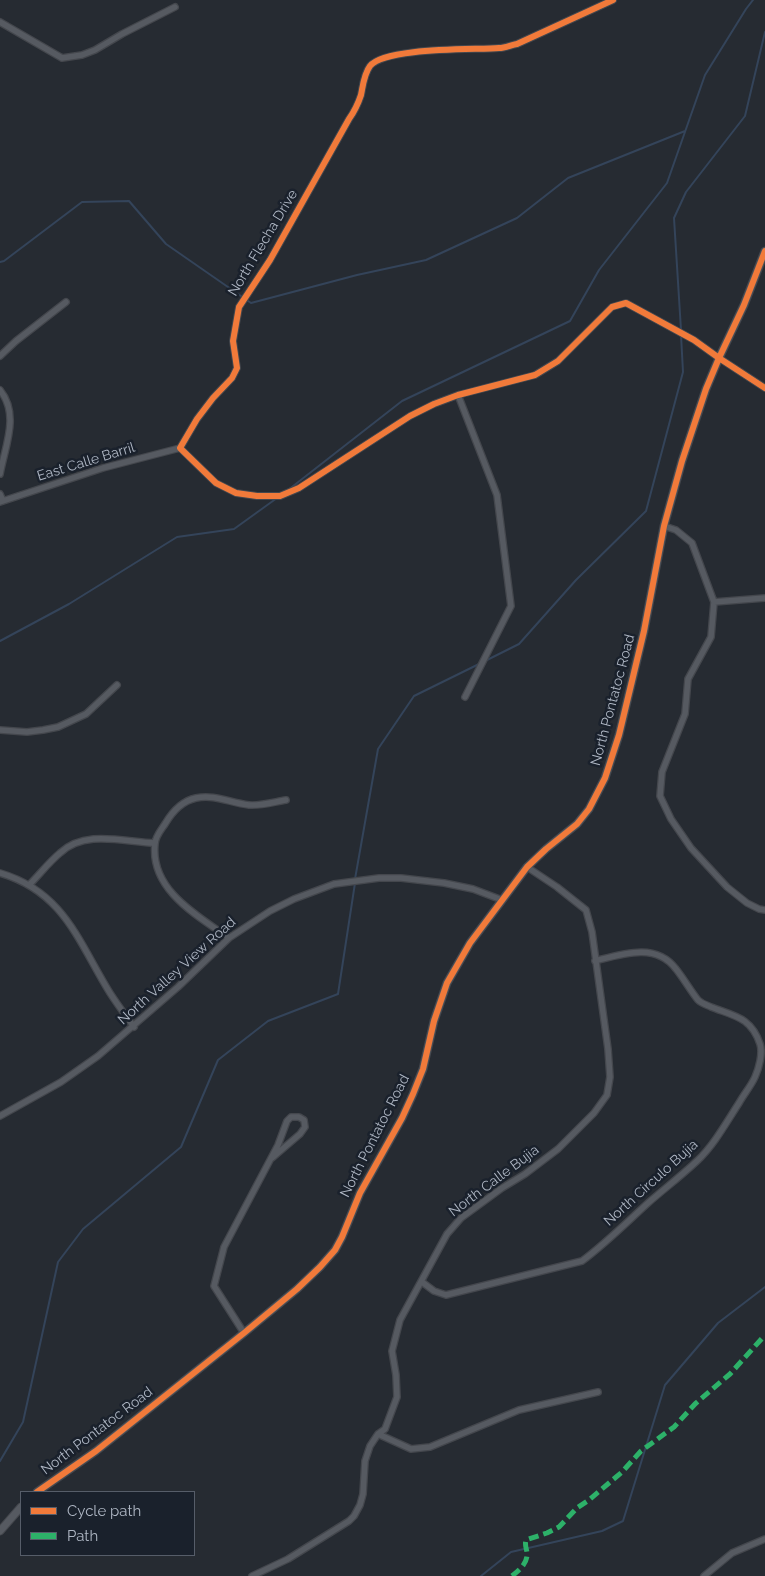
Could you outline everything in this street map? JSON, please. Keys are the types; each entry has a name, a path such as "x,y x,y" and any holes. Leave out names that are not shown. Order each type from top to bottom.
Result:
{"street":[{"name":"North Flecha Drive","path":"180,448 197,419 232,378 237,368 233,341 239,307 270,260 349,120 358,103 365,76 370,66 378,60 391,56 435,49 501,48 509,46 613,0"},
{"path":"0,22 62,58 82,55 95,50 175,7"},
{"name":"North Pontatoc Road","path":"38,1491 96,1451 244,1333 297,1289 335,1250 360,1193 402,1118 413,1094 422,1069 434,1020 447,983 470,943 527,868 584,816 593,803 604,778 619,735 644,631 664,526 682,461 719,358 744,305 765,251"},
{"path":"0,356 66,302"},
{"path":"180,448 216,483 236,493 256,496 280,496 299,488 410,416 434,404 458,395 535,375 558,361 612,307 626,303 694,340 765,388"},
{"path":"0,390 11,415 10,429 0,474"},
{"path":"458,395 497,495 511,606 465,697"},
{"name":"East Calle Barril","path":"1,502 103,468 180,448"},
{"path":"0,494 1,502"},
{"path":"664,526 676,530 692,543 714,602 711,637 688,679 684,714 662,772 660,796 671,819 691,848 726,887 747,903 765,910"},
{"path":"714,602 765,598"},
{"path":"0,730 27,732 58,727 86,714 117,685"},
{"path":"229,938 175,897 162,880 156,861 154,844 170,815 194,798 218,797 250,805 286,800"},
{"path":"30,884 60,852 75,842 93,838 154,844"},
{"name":"North Calle Bujia","path":"252,1576 288,1559 354,1516 363,1494 365,1461 370,1446 384,1429 397,1397 392,1351 400,1320 447,1234 461,1218 502,1188 526,1174 558,1149 594,1113 606,1096 610,1077 608,1049 592,932 586,910 557,887 527,868"},
{"path":"0,873 30,884 59,910 70,923 111,994 134,1027"},
{"name":"North Valley View Road","path":"0,1116 61,1082 98,1056 134,1027 229,938 270,911 294,900 334,884 359,880 401,878 444,883 473,889 502,900"},
{"name":"North Circulo Bujia","path":"422,1282 434,1291 446,1295 582,1260 697,1161 723,1128 755,1078 760,1062 761,1045 752,1028 744,1020 733,1014 700,1002 675,967 662,956 647,952 631,952 596,961"},
{"path":"244,1333 214,1286 224,1247 272,1158 287,1121 291,1118 299,1117 304,1120 305,1127 300,1134 272,1158"},
{"path":"378,1434 411,1449 430,1447 519,1410 598,1392"},
{"path":"0,1531 20,1508"},
{"path":"704,1576 732,1553 765,1540"}],"waterway":[{"path":"288,490 402,401 570,321 599,270 667,183 705,75 753,0"},
{"path":"681,330 674,218 686,192 745,116 765,32"},
{"path":"0,262 4,261 82,202 129,201 166,244 251,303 357,275 426,260 517,218 568,178 685,131"},
{"path":"485,661 519,644 576,580 646,511 683,372 681,335"},
{"path":"0,641 69,604 177,537 234,529 277,498"},
{"path":"355,879 378,749 414,696 479,664"},
{"path":"0,1461 23,1422 58,1262 83,1229 181,1147 218,1060 268,1021 338,994 355,883"},
{"path":"481,1576 511,1552 602,1531 623,1521 665,1385 718,1323 765,1287"}],"marked path":[{"path":"512,1576 525,1562 527,1554 526,1540 559,1527 577,1508 622,1472 641,1451 674,1427 695,1404 730,1374 765,1335"}],"cycle path":[{"path":"613,0 517,44 501,48 411,52 393,55 379,60 370,66 354,111 270,260 239,307 233,341 237,368 232,378 197,419 180,448 216,483 236,493 257,496 280,496 299,488 410,416 434,404 458,395 535,375 558,361 612,307 626,303 694,340 765,388"},
{"path":"38,1491 96,1451 244,1333 297,1289 335,1250 360,1193 402,1118 413,1094 423,1069 434,1021 447,983 470,943 527,867 577,824 589,809 605,778 619,735 644,631 664,526 682,461 706,389 744,305 765,251"}]}
